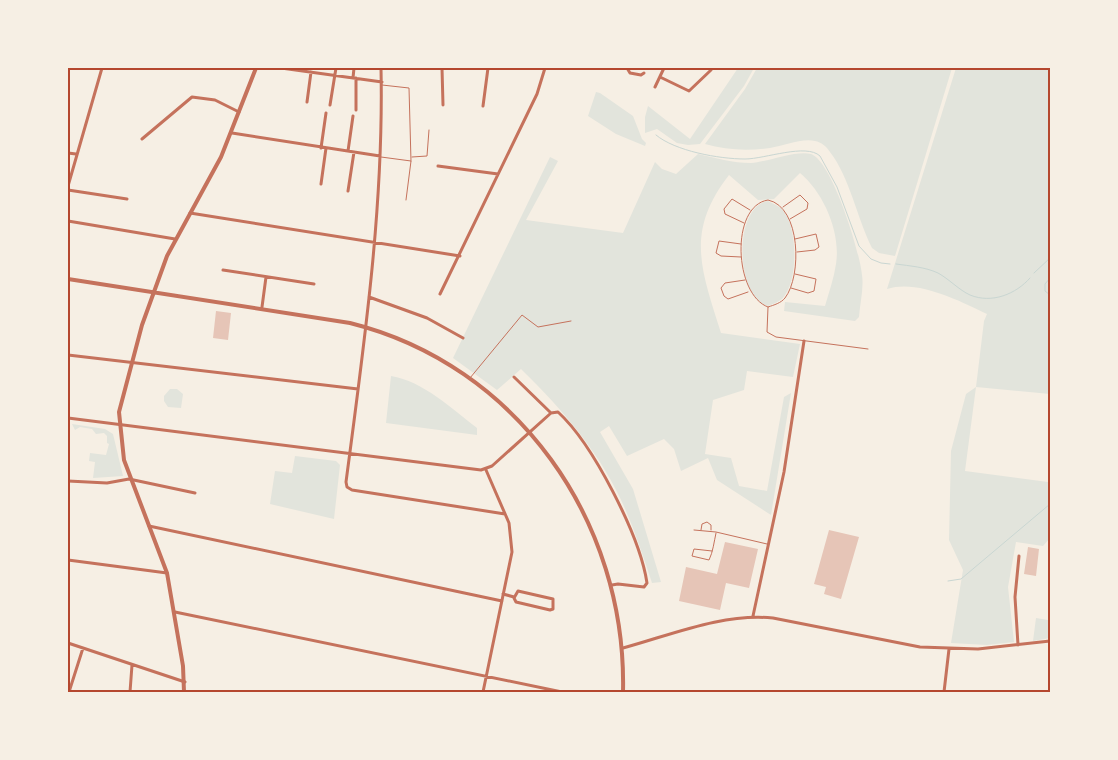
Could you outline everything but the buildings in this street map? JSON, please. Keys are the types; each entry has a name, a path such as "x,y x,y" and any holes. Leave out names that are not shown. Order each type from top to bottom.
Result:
{"street":[{"path":"68,186 102,68"},
{"path":"184,692 175,612 167,572 129,479 119,425 120,405 153,292 175,239 209,181 232,133 256,68"},
{"path":"281,68 355,78 382,84"},
{"path":"330,105 336,68"},
{"path":"354,68 356,110"},
{"path":"381,68 380,156 374,242 367,327 346,482 347,487 352,490 505,514"},
{"path":"442,68 443,105"},
{"path":"484,106 488,68"},
{"path":"440,294 537,94 545,68"},
{"path":"627,68 630,73 641,75 644,72"},
{"path":"655,87 664,68"},
{"path":"660,77 688,91 711,70"},
{"path":"307,102 311,72"},
{"path":"142,139 192,97 215,100 240,112"},
{"path":"320,184 326,113"},
{"path":"348,151 353,116"},
{"path":"232,133 380,156"},
{"path":"68,152 76,154"},
{"path":"348,190 354,152"},
{"path":"438,166 498,174"},
{"path":"68,190 127,198"},
{"path":"190,213 194,216 460,256"},
{"path":"68,221 175,239"},
{"path":"223,270 314,284"},
{"path":"262,307 266,277"},
{"path":"68,279 262,307 323,317 367,327 420,349 470,379 491,395 529,432 547,454 579,504 603,555 612,585 623,648 623,692"},
{"path":"369,297 421,315 463,338"},
{"path":"753,616 787,454 804,340"},
{"path":"68,355 358,389"},
{"path":"514,377 551,413"},
{"path":"68,418 486,470 551,413 556,412 561,414 604,475 636,546 646,579 646,586 642,588 620,584 612,585"},
{"path":"483,692 512,552 512,539 505,514 486,470"},
{"path":"68,481 107,483 129,479 195,493"},
{"path":"149,526 502,601"},
{"path":"1018,645 1015,598 1019,556"},
{"path":"68,560 167,572"},
{"path":"503,594 514,597 517,603 550,610 554,609 555,601 552,598 519,591 514,597"},
{"path":"175,612 562,692"},
{"path":"623,648 720,621 753,616 794,622 893,643 949,649 1018,645 1050,640"},
{"path":"68,643 184,682"},
{"path":"69,692 83,648"},
{"path":"944,692 949,649"},
{"path":"130,692 132,666"}],"lane":[{"path":"382,84 409,88 411,161 406,200"},
{"path":"411,157 427,156 429,130"},
{"path":"380,156 411,161"},
{"path":"783,207 800,195 808,203 807,209 790,219"},
{"path":"745,223 725,214 724,209 732,199 751,211"},
{"path":"768,200 783,207 790,219 795,239 794,274 791,288 784,299 768,307 760,304 749,292 744,280 742,244 745,223 756,205 768,200"},
{"path":"795,239 816,234 820,247 815,250 796,252"},
{"path":"742,244 719,241 716,253 721,256 742,257"},
{"path":"791,288 808,293 814,291 816,279 794,274"},
{"path":"744,280 723,285 724,296 728,299 749,292"},
{"path":"768,307 766,327 770,336 868,350"},
{"path":"470,379 522,315 538,327 571,321"},
{"path":"701,530 702,524 707,522 711,525 711,531"},
{"path":"694,530 711,531 768,544"},
{"path":"712,551 694,549 692,556 709,560 712,551 716,532"}],"shaded area":[{"path":"738,68 754,68 744,86 700,144 688,145 677,143 657,129 645,133 645,117 648,106 690,139"},
{"path":"757,68 952,68 895,256 879,253 872,248 843,174 829,150 822,144 810,140 770,148 745,150 721,148 705,144 745,89"},
{"path":"956,68 1050,68 1050,394 976,387 984,321 987,314 925,289 899,287 887,289"},
{"path":"596,92 633,116 642,139 646,143 645,146 616,134 588,116"},
{"path":"805,153 811,154 819,160 836,189 851,228 862,275 862,296 859,317 855,321 784,311 785,302 825,306 834,274 837,252 829,214 809,181 800,173 774,199 758,200 729,175 715,196 706,215 701,251 703,270 721,333 800,344 793,377 747,371 744,390 713,400 705,454 731,458 739,486 767,491 784,397 791,393 771,515 717,480 708,458 681,471 674,449 664,439 627,456 609,426 600,432 633,489 661,582 652,583 617,491 594,453 567,417 521,369 497,390 453,358 550,157 558,161 526,220 623,233 655,162 662,169 676,174 698,154 744,163"},
{"path":"768,201 781,208 787,217 794,240 794,268 788,291 782,299 768,306 757,299 749,286 744,270 742,252 744,234 749,218 757,207"},
{"path":"391,376 414,384 437,397 477,428 477,435 386,423"},
{"path":"976,387 965,471 1048,482 1050,464 1050,538 1043,546 1016,542 1008,587 1014,642 987,645 951,643 963,570 949,540 951,451 966,394"},
{"path":"170,389 177,389 183,394 181,408 168,407 164,401 164,396"},
{"path":"72,424 105,429 113,434 123,476 93,478 95,462 89,461 90,453 106,455 109,444 107,443 107,436 104,433 96,434 92,429 80,427 75,430"},
{"path":"295,456 336,461 340,465 334,519 270,504 275,471 292,473"},
{"path":"1050,607 1050,638 1033,641 1036,618 1048,620"}],"waterway":[{"path":"656,135 674,146 723,158 745,159 795,151 814,152 820,156 837,187 859,246 871,259 890,264"},
{"path":"1034,273 1050,258"},
{"path":"896,264 938,273 962,290 978,298 995,298 1011,293 1030,278"},
{"path":"1050,278 1045,284 1045,291 1050,295"},
{"path":"948,581 961,579 1050,504"}]}
